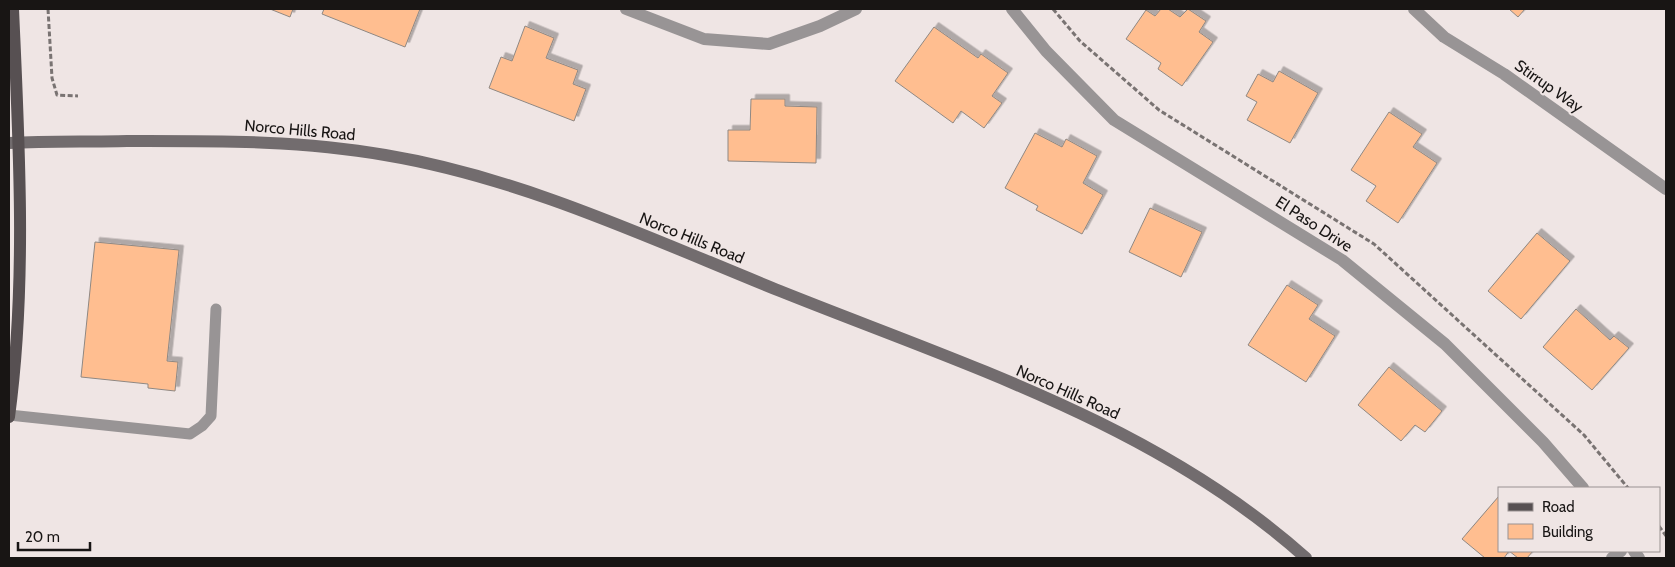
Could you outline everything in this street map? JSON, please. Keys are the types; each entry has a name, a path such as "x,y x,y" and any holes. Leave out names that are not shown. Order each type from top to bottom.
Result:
{"main road":[{"path":"9,416 20,300 14,142 14,9"}],"street":[{"path":"626,9 704,39 769,44 820,26 856,9"},
{"name":"El Paso Drive","path":"1012,9 1046,51 1114,120 1342,260 1445,344 1544,442 1582,487"},
{"name":"Stirrup Way","path":"1414,9 1444,37 1504,74 1666,189"},
{"name":"Norco Hills Road","path":"14,142 235,140 325,147 386,155 448,168 544,196 1072,408 1167,459 1271,526 1306,558"}],"lane":[{"path":"9,416 190,434 202,426 211,416 216,309"}],"path":[{"path":"48,9 52,78 57,95 78,96"}],"building":[{"path":"270,9 293,9 290,17"},
{"path":"324,9 420,9 405,47 322,14"},
{"path":"1161,9 1168,9 1180,17 1188,9 1206,21 1199,32 1213,42 1182,86 1158,69 1161,63 1126,39 1146,10 1155,16"},
{"path":"1509,9 1525,9 1518,17"},
{"path":"525,26 554,38 546,58 578,70 573,84 586,89 574,121 489,88 501,57 512,61"},
{"path":"934,27 978,58 981,54 1008,73 992,96 1002,103 984,128 961,111 953,123 895,81"},
{"path":"1279,71 1318,93 1290,143 1247,120 1257,102 1246,96 1258,74 1273,82"},
{"path":"751,99 785,99 785,106 817,107 816,163 728,161 728,130 750,130"},
{"path":"1389,112 1422,134 1413,147 1437,163 1398,223 1366,201 1376,186 1351,170"},
{"path":"1035,133 1062,147 1066,139 1097,156 1083,183 1103,195 1082,234 1036,210 1038,206 1005,188"},
{"path":"1150,208 1202,232 1181,277 1129,252"},
{"path":"1537,233 1570,261 1521,319 1488,291"},
{"path":"95,242 179,250 167,361 178,362 175,391 148,388 148,384 81,377"},
{"path":"1287,285 1318,305 1309,319 1335,336 1306,382 1248,345"},
{"path":"1576,309 1610,340 1614,336 1629,348 1592,390 1543,347"},
{"path":"1389,367 1442,411 1425,432 1415,425 1401,441 1358,405"},
{"path":"1498,497 1498,552 1508,552 1504,558 1485,558 1462,539"},
{"path":"1510,552 1532,552 1527,558 1518,558"}]}
